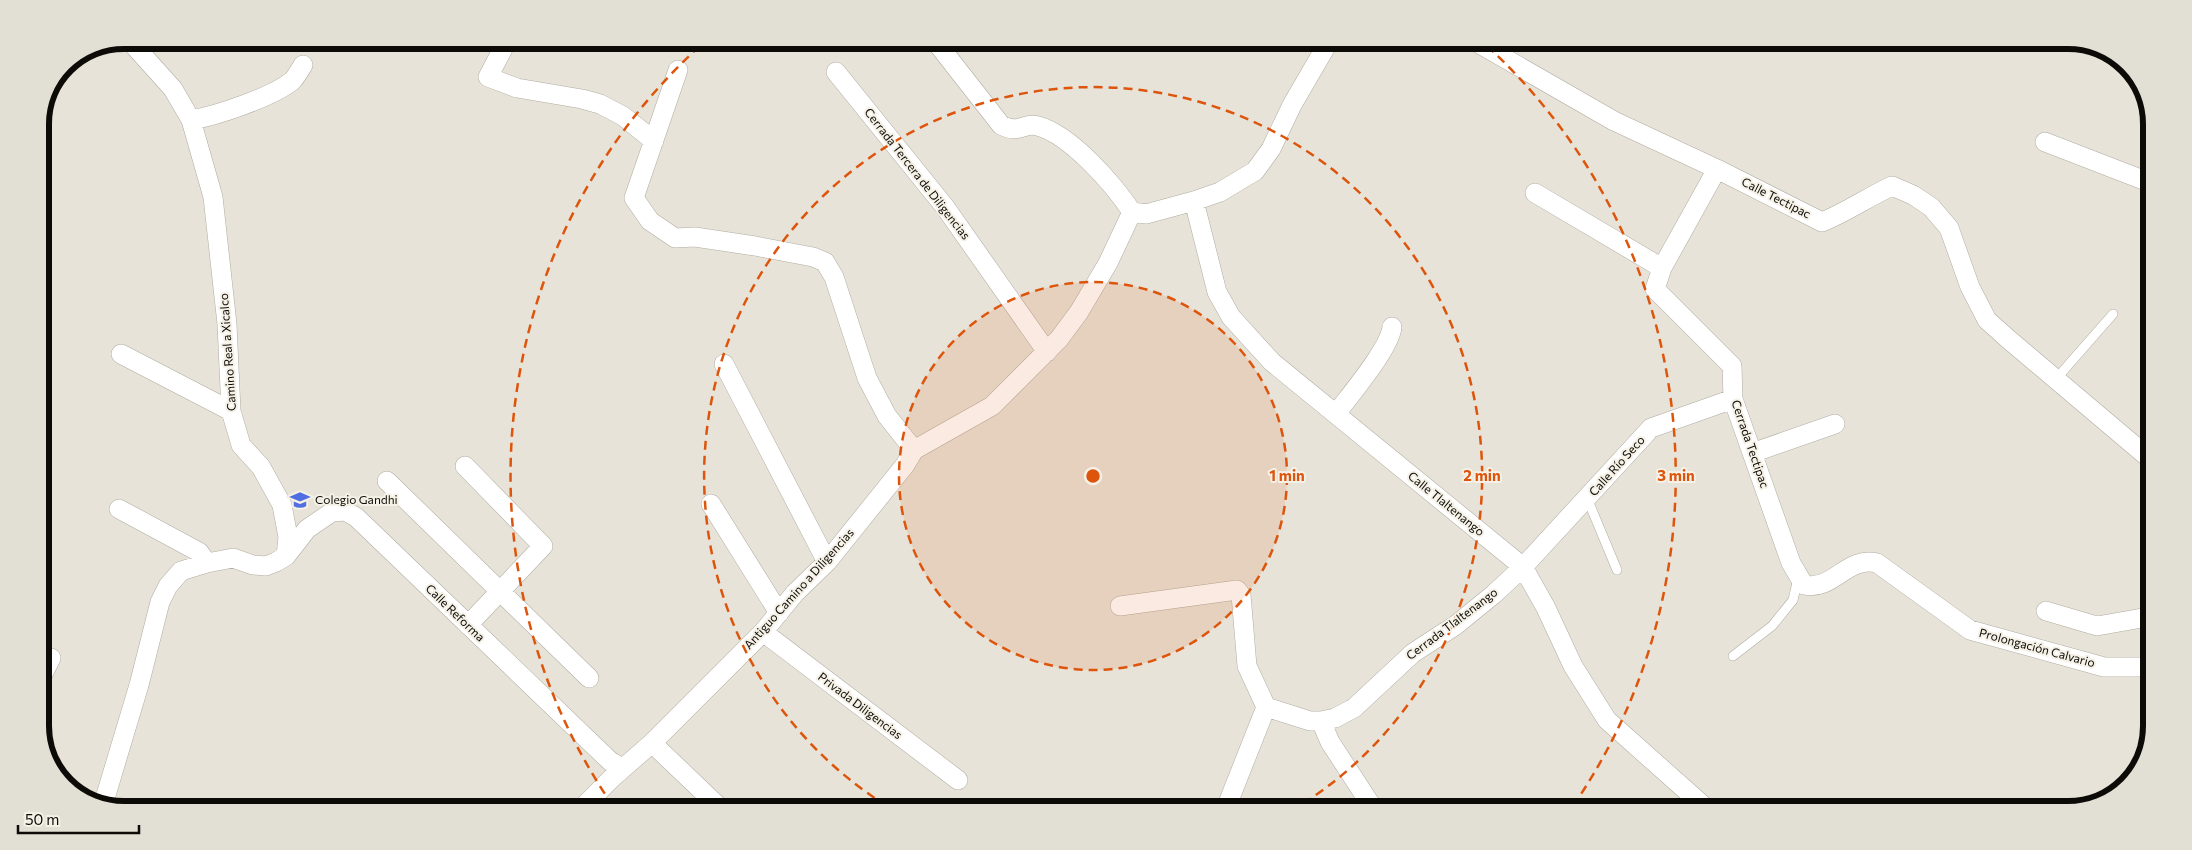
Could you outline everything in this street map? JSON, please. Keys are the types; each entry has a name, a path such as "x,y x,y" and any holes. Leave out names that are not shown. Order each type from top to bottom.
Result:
{"street":[{"name":"Camino Real a Xicalco","path":"136,49 174,89 191,120 213,197 227,324 231,410 241,445 261,468 282,506 288,537 286,556"},
{"path":"503,49 488,77 517,88 582,99 600,104 623,116 654,142"},
{"path":"941,49 1001,125 1016,130 1031,125 1041,127 1062,139 1106,178 1132,212 1146,214 1220,192 1255,171 1271,149 1292,105 1325,49"},
{"name":"Calle Tectipac","path":"1489,49 1614,120 1822,222 1846,212 1866,198 1892,186 1913,194 1931,207 1949,228 1970,287 1987,320 2143,452"},
{"path":"191,120 204,118 267,96 293,80 303,65"},
{"path":"678,70 634,198 650,221 676,238 694,237 755,246 813,257 825,262 834,277 867,378 887,416 914,450"},
{"name":"Cerrada Tercera de Diligencias","path":"836,72 946,207 1047,352"},
{"path":"2045,142 2143,180"},
{"name":"Cerrada Tectipac","path":"1717,169 1662,268 1655,289 1732,366 1733,399 1791,563 1801,581"},
{"path":"1535,193 1662,268"},
{"name":"Calle Tlaltenango","path":"1194,200 1217,292 1231,317 1272,362 1523,567 1546,608 1573,666 1607,720 1698,801"},
{"name":"Antiguo Camino a Diligencias","path":"589,801 622,768 652,743 763,632 795,593 827,562 905,465 914,450 992,406 1059,340 1079,312 1108,263 1132,212"},
{"path":"1336,414 1383,349 1391,334 1392,327"},
{"path":"121,354 231,410"},
{"path":"724,364 827,562"},
{"name":"Calle Río Seco","path":"1523,567 1651,428 1733,399"},
{"path":"1752,454 1836,424"},
{"path":"465,466 544,546 468,625"},
{"path":"387,481 589,678"},
{"path":"711,504 779,613"},
{"path":"120,509 198,552 207,562"},
{"name":"Calle Reforma","path":"286,556 306,529 332,512 345,511 356,517 610,761 622,768"},
{"path":"105,798 140,685 160,602 168,586 181,571 207,562 233,558 253,565 266,566 286,556"},
{"name":"Prolongación Calvario","path":"1801,581 1813,587 1824,584 1864,561 1877,563 1970,630 2104,666 2143,667"},
{"name":"Cerrada Tlaltenango","path":"1266,707 1310,721 1336,718 1354,708 1413,653 1456,625 1523,567"},
{"path":"1120,606 1237,590 1240,595 1247,666 1266,707 1229,801"},
{"path":"2046,611 2097,626 2143,618"},
{"name":"Privada Diligencias","path":"763,632 958,780"},
{"path":"49,662 51,658"},
{"path":"1321,721 1330,742 1368,801"},
{"path":"652,743 713,801"}],"lane":[{"path":"2056,378 2114,314"},
{"path":"1587,498 1617,570"},
{"path":"1733,656 1772,626 1793,600 1801,581"}],"place":[{"name":"Colegio Gandhi","path":"300,500"}]}
